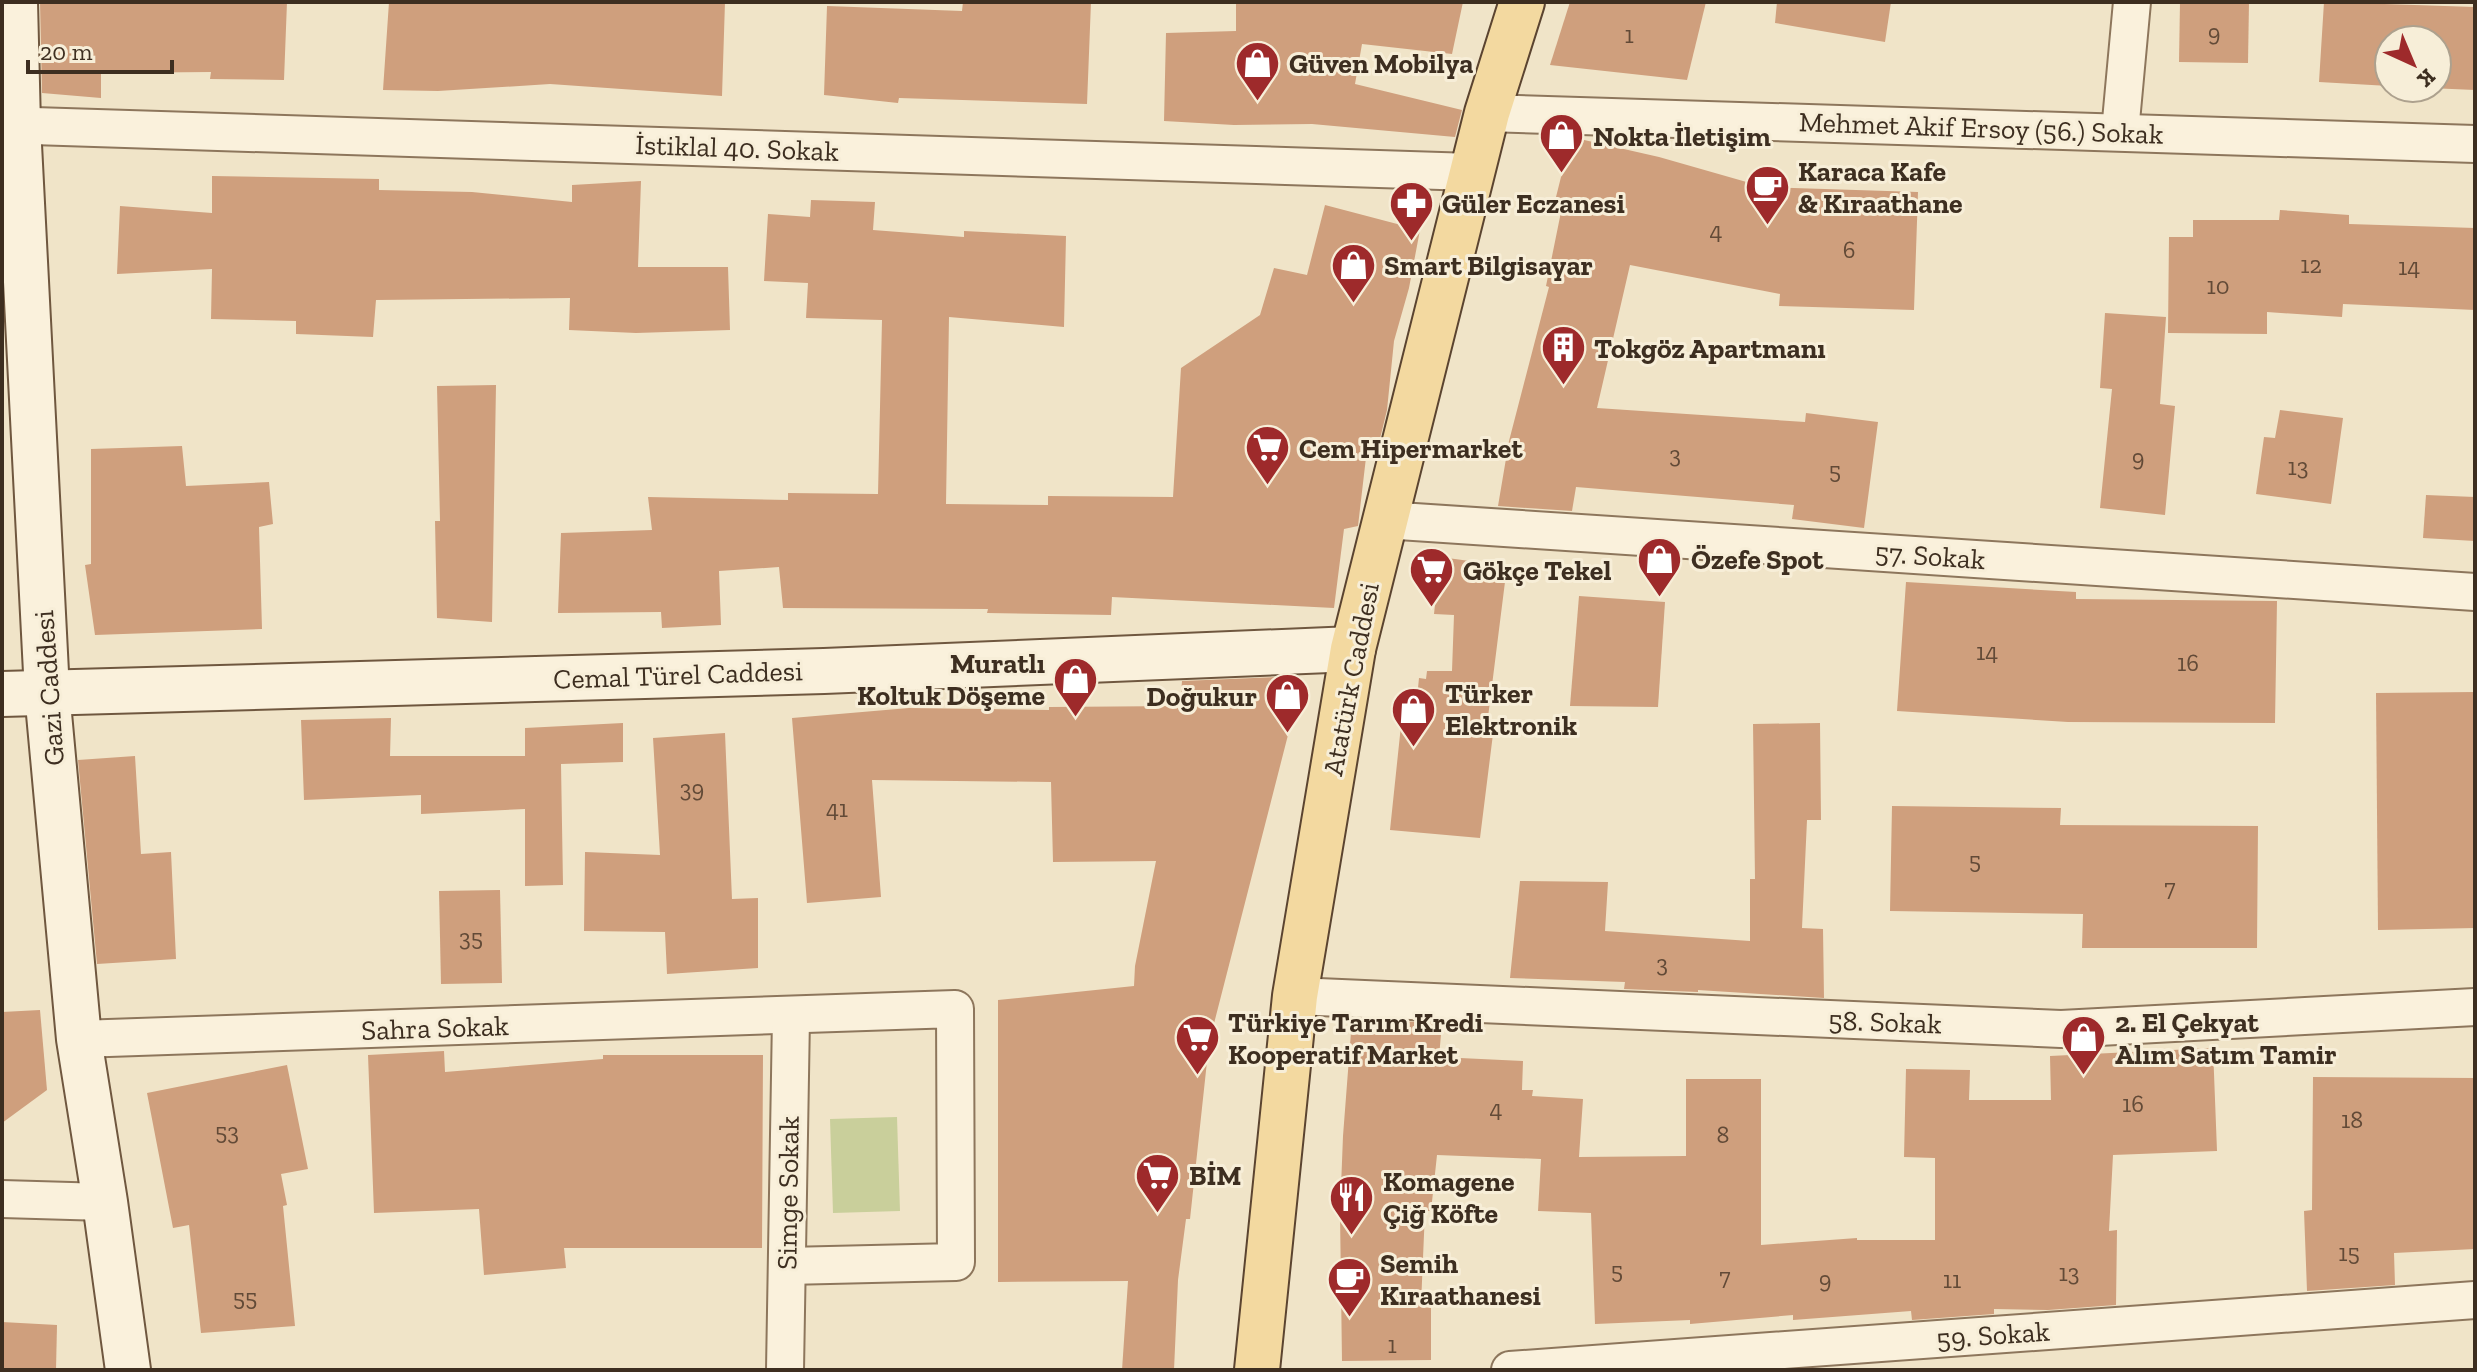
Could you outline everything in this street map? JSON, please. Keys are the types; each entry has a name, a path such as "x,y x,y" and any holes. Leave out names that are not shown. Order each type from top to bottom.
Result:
{"main road":[{"name":"Atatürk Caddesi","path":"1257,1370 1295,996 1353,649 1487,113 1522,2"}],"street":[{"name":"Gazi Caddesi","path":"15,2 10,125 47,692 79,1039 128,1370"},
{"path":"2120,132 2132,2"},
{"name":"Mehmet Akif Ersoy (56.) Sokak","path":"1487,113 2475,144"},
{"name":"İstiklal 40. Sokak","path":"10,125 1472,172"},
{"name":"57. Sokak","path":"1384,520 2475,592"},
{"name":"Cemal Türel Caddesi","path":"2,694 824,671 1353,649"},
{"name":"58. Sokak","path":"1295,996 2061,1029 2475,1007"},
{"name":"Sahra Sokak","path":"79,1039 955,1009 956,1262 787,1266"},
{"name":"Simge Sokak","path":"785,1370 791,1017"},
{"path":"2,1199 105,1202"},
{"name":"59. Sokak","path":"1510,1370 2475,1300"}],"green space":[{"path":"897,1117 900,1211 833,1213 830,1119"}],"building":[{"path":"40,2 287,2 284,80 210,79 211,72 101,73 101,98 42,93"},
{"path":"389,2 725,2 722,96 550,84 438,91 383,90"},
{"path":"963,2 1091,2 1087,104 899,98 898,103 824,95 827,6 962,11"},
{"path":"1236,2 1463,2 1452,54 1362,44 1355,84 1462,110 1455,137 1312,124 1234,125 1164,121 1166,33 1236,31"},
{"path":"1570,2 1706,2 1687,80 1550,65"},
{"path":"1777,2 1891,2 1885,42 1775,23"},
{"path":"2180,2 2249,2 2248,63 2179,62"},
{"path":"2324,2 2475,7 2475,90 2453,89 2453,24 2373,24 2373,85 2319,82"},
{"path":"1571,137 1659,157 1764,187 1918,192 1914,310 1779,306 1780,294 1630,265 1597,408 1805,422 1806,413 1878,422 1864,528 1792,519 1794,505 1576,487 1572,511 1498,506 1509,441 1549,287 1546,286 1562,207 1554,205"},
{"path":"212,176 379,179 379,190 472,192 572,202 572,185 641,181 638,267 728,267 730,330 636,333 569,330 570,298 376,300 373,337 296,334 296,321 211,319 212,269 117,274 120,206 212,213"},
{"path":"811,200 875,202 873,230 964,237 964,231 1066,236 1064,327 949,317 946,504 1048,505 1048,496 1173,497 1181,368 1260,315 1274,268 1307,275 1325,205 1420,230 1409,288 1394,341 1387,410 1378,447 1367,449 1358,526 1344,529 1334,608 1112,597 1111,615 987,613 988,609 783,608 779,567 719,571 721,625 662,628 661,612 558,613 561,533 652,530 648,497 788,500 788,493 878,494 882,320 806,318 808,283 764,281 768,214 810,217"},
{"path":"2280,210 2349,215 2349,224 2475,228 2475,310 2343,304 2342,317 2267,312 2267,334 2168,333 2169,237 2193,237 2193,220 2279,220"},
{"path":"2105,313 2166,317 2160,404 2175,406 2165,515 2100,508 2112,389 2100,388"},
{"path":"496,385 492,622 437,618 435,521 440,521 437,386"},
{"path":"2280,410 2343,418 2331,504 2256,494 2264,437 2275,438"},
{"path":"182,446 186,486 269,482 273,524 259,527 262,629 95,635 85,565 91,564 91,449"},
{"path":"2426,495 2475,497 2475,541 2423,538"},
{"path":"1440,557 1507,566 1487,725 1494,726 1480,838 1390,830 1402,716 1415,718 1419,678 1426,679 1427,671 1452,671 1454,615 1434,614"},
{"path":"1906,582 2076,592 2076,599 2277,601 2275,723 2068,722 1897,711"},
{"path":"1579,596 1665,602 1658,707 1570,706"},
{"path":"1300,676 1288,735 1209,1043 1190,1219 1186,1219 1178,1280 1174,1370 1122,1370 1128,1281 998,1282 998,1000 1134,986 1135,966 1156,861 1053,862 1051,782 872,780 881,897 807,903 792,718 909,708 1049,710 1049,707 1180,706 1182,681"},
{"path":"2475,692 2475,928 2378,930 2376,693"},
{"path":"391,718 390,756 525,756 525,728 623,723 623,762 561,764 563,885 525,886 525,809 421,814 421,795 304,800 301,720"},
{"path":"1820,723 1821,820 1807,820 1802,928 1823,929 1824,998 1624,989 1625,982 1510,978 1520,881 1608,882 1605,931 1750,941 1750,879 1755,879 1753,724"},
{"path":"725,733 732,899 758,898 758,968 667,974 665,932 584,931 585,852 660,855 653,738"},
{"path":"135,756 141,854 171,852 176,959 97,964 78,760"},
{"path":"1892,806 2061,808 2060,825 2258,826 2257,948 2082,948 2083,914 1890,911"},
{"path":"500,890 502,983 441,984 439,891"},
{"path":"40,1010 47,1090 2,1123 2,1012"},
{"path":"1352,1019 1442,1023 1439,1057 1523,1061 1522,1090 1533,1090 1532,1096 1583,1099 1579,1157 1686,1156 1686,1079 1761,1079 1761,1245 1857,1238 1935,1240 1935,1158 1904,1157 1906,1069 1970,1070 1969,1100 2051,1100 2050,1056 2213,1048 2217,1151 2113,1155 2109,1231 2117,1230 2116,1305 2048,1310 1994,1309 1994,1314 1912,1320 1911,1311 1793,1320 1793,1315 1690,1324 1690,1320 1595,1324 1591,1213 1538,1211 1541,1159 1437,1155 1431,1211 1425,1211 1421,1305 1431,1306 1431,1360 1342,1361 1340,1213"},
{"path":"444,1051 445,1072 603,1059 603,1055 763,1055 762,1248 564,1248 566,1268 484,1275 479,1209 374,1213 368,1055"},
{"path":"287,1065 308,1169 281,1174 287,1205 283,1206 295,1326 201,1333 189,1225 173,1228 147,1093"},
{"path":"2313,1077 2475,1078 2475,1249 2394,1253 2395,1285 2307,1291 2304,1211 2312,1210"},
{"path":"2,1322 57,1325 56,1370 2,1370"}],"place":[{"name":"Güven Mobilya","path":"1258,102"},
{"name":"Nokta İletişim","path":"1562,175"},
{"name":"Karaca Kafe & Kıraathane","path":"1767,226"},
{"name":"Güler Eczanesi","path":"1411,242"},
{"name":"Smart Bilgisayar","path":"1353,304"},
{"name":"Tokgöz Apartmanı","path":"1563,387"},
{"name":"Cem Hipermarket","path":"1268,487"},
{"name":"Özefe Spot","path":"1660,598"},
{"name":"Gökçe Tekel","path":"1432,609"},
{"name":"Muratlı Koltuk Döşeme","path":"1076,718"},
{"name":"Doğukur","path":"1288,735"},
{"name":"Türker Elektronik","path":"1414,748"},
{"name":"Türkiye Tarım Kredi Kooperatif Market","path":"1197,1077"},
{"name":"2. El Çekyat Alım Satım Tamir","path":"2084,1077"},
{"name":"BİM","path":"1158,1214"},
{"name":"Komagene Çiğ Köfte","path":"1352,1236"},
{"name":"Semih Kıraathanesi","path":"1349,1318"}]}
